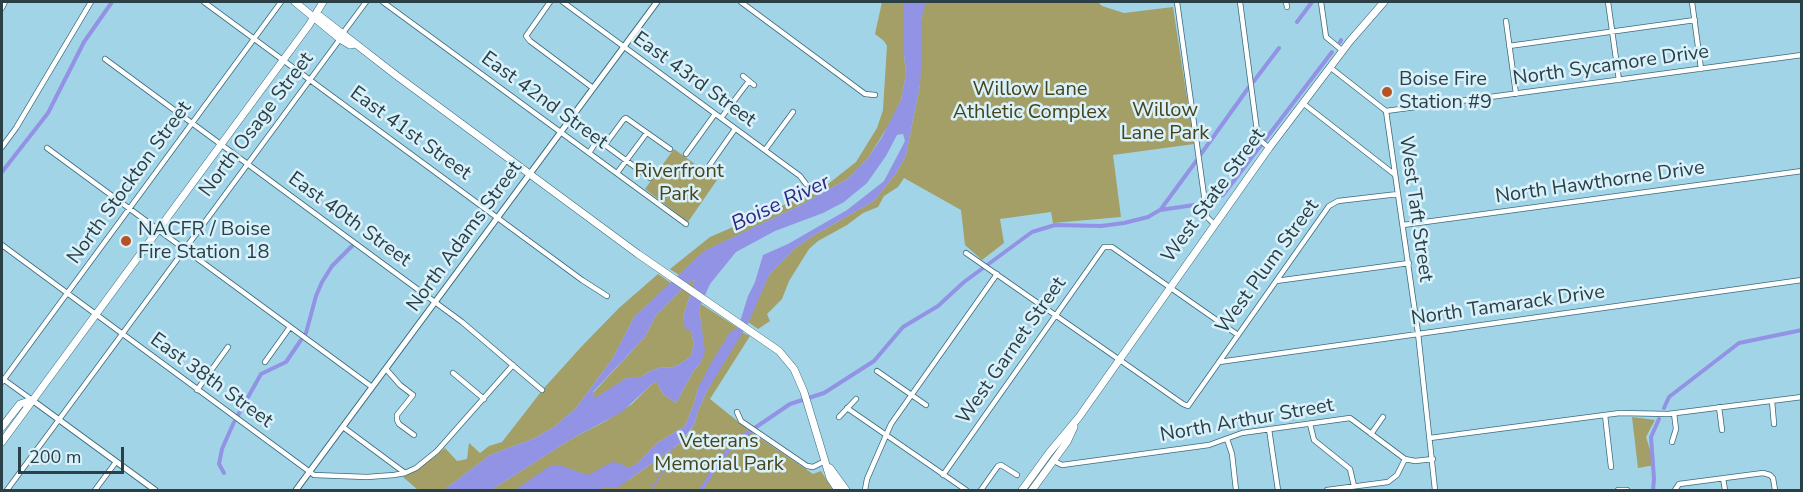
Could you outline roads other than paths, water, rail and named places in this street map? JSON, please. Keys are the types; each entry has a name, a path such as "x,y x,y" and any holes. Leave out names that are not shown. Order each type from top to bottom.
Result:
{"main road":[{"path":"295,2 314,16 320,16 350,45 355,44 662,270 779,351 794,369 804,392 830,478 838,490"},
{"path":"2,442 323,2"},
{"name":"West State Street","path":"1022,490 1079,417 1214,224 1265,144 1304,104 1371,15 1384,2"},
{"path":"2,427 20,404 32,400"},
{"name":"West State Street","path":"1030,490 1067,442 1079,417"},
{"name":"West State Street","path":"1054,460 1052,456 1063,436"},
{"path":"825,461 846,490"},
{"name":"West State Street","path":"1030,490 1035,479 1032,476"}],"street":[{"path":"2,8 5,2"},
{"path":"2,147 16,128 91,2"},
{"name":"East 41st Street","path":"204,2 582,280 607,296"},
{"name":"North Stockton Street","path":"2,380 281,2"},
{"name":"North Osage Street","path":"7,490 366,2"},
{"name":"East 42nd Street","path":"383,2 686,224"},
{"path":"550,2 526,36 593,88"},
{"name":"East 43rd Street","path":"563,2 800,176 806,184"},
{"name":"North Adams Street","path":"296,490 657,2"},
{"path":"741,2 865,94 875,95"},
{"path":"1177,2 1207,218 1214,224"},
{"path":"1240,2 1257,131 1265,144"},
{"path":"1321,2 1326,37 1343,51"},
{"path":"1608,2 1619,80"},
{"path":"1692,2 1701,69"},
{"path":"1509,46 1695,20"},
{"path":"1506,21 1516,94"},
{"name":"North Sycamore Drive","path":"1386,111 1802,55"},
{"name":"East 40th Street","path":"105,59 480,336 542,390"},
{"path":"1331,68 1386,111"},
{"path":"722,118 751,83 743,76"},
{"path":"1304,104 1395,174"},
{"name":"West Taft Street","path":"1386,111 1418,333 1435,490"},
{"path":"765,150 793,112"},
{"path":"686,154 715,114"},
{"path":"589,153 596,142 607,142 626,118 670,149"},
{"path":"709,166 735,129"},
{"path":"617,173 646,134"},
{"path":"601,142 650,178"},
{"path":"47,148 372,387"},
{"name":"North Hawthorne Drive","path":"1403,225 1802,171"},
{"name":"West Plum Street","path":"1119,360 1186,406 1191,404 1329,206 1338,201 1398,194"},
{"name":"East 38th Street","path":"2,245 310,472"},
{"name":"West Garnet Street","path":"943,475 1102,249 1106,246 1112,248 1169,288"},
{"path":"966,253 1119,360"},
{"path":"1276,281 1408,263"},
{"path":"865,490 867,479 886,435 911,395 997,274"},
{"name":"North Tamarack Drive","path":"1219,362 1802,280"},
{"path":"1169,288 1238,335"},
{"path":"264,362 290,327"},
{"path":"196,390 228,347"},
{"path":"310,472 314,475 367,477 405,473 416,468 437,451 513,365"},
{"path":"386,369 400,385 413,395 397,420 414,435"},
{"path":"877,371 926,405"},
{"path":"453,373 484,399"},
{"path":"2,380 155,490"},
{"path":"1430,438 1623,412 1674,413 1802,397"},
{"path":"839,417 856,399"},
{"path":"1772,401 1774,424"},
{"path":"1719,407 1722,430"},
{"path":"847,408 966,490"},
{"path":"737,412 741,421 807,466 813,467 825,461"},
{"path":"1672,441 1676,434 1674,413"},
{"path":"1605,415 1611,467"},
{"path":"1371,434 1383,417"},
{"name":"North Arthur Street","path":"1054,460 1062,465 1209,446 1242,433 1350,418 1405,459"},
{"path":"1310,424 1312,435 1319,446 1350,469 1354,486"},
{"path":"343,427 405,473"},
{"path":"1269,429 1278,490"},
{"path":"1227,439 1232,454 1236,490"},
{"path":"1315,452 1319,446"},
{"path":"1327,490 1392,481 1405,459 1414,461 1433,459"},
{"path":"95,490 116,462"},
{"path":"981,490 998,466 1001,465 1017,475"},
{"path":"1676,488 1723,478 1763,473 1770,475 1775,490"},
{"path":"1723,478 1725,490"},
{"path":"1618,490 1627,490"}],"water":[{"path":"904,2 926,2 921,20 920,85 906,155 897,172 874,201 811,237 793,250 769,275 748,324 707,391 686,439 617,488 515,490 550,466 559,465 588,475 612,462 629,468 638,463 657,443 685,426 698,388 711,363 730,332 738,328 763,255 788,244 847,210 884,181 905,141 903,134 897,135 886,156 867,183 844,202 823,213 775,231 736,252 710,284 699,309 705,351 701,362 676,403 663,394 657,382 653,383 622,412 573,438 491,490 444,490 490,455 535,438 554,427 576,408 613,358 634,317 704,251 801,205 849,178 868,158 882,137 901,100 906,74","holes":["695,280 683,317 685,329 691,331 694,343 691,356 670,368 661,367 641,377 628,377 595,398 593,392 645,337 656,315 688,283"]}],"waterway":[{"path":"2,172 48,113 84,42 112,2"},
{"path":"1297,22 1312,2"},
{"path":"1254,81 1279,48"},
{"path":"701,490 721,459 740,438 790,404 824,393 874,361 903,327 938,306 964,282 1032,232 1055,225 1101,226 1124,223 1148,217 1160,210 1201,204 1223,195 1332,52"},
{"path":"1201,154 1249,87"},
{"path":"1161,209 1197,160"},
{"path":"306,333 322,282 332,266 352,246"},
{"path":"1664,408 1669,397 1739,343 1802,330"},
{"path":"238,415 261,374 286,362 301,340"},
{"path":"1653,490 1651,437 1659,419"},
{"path":"224,473 219,464 222,449 234,422"},
{"path":"651,490 669,462 672,448"}],"place":[{"name":"Boise Fire Station #9","path":"1387,92"},
{"name":"NACFR / Boise Fire Station 18","path":"126,241"}],"park label":[{"name":"Willow Lane Athletic Complex","path":"1030,102"},
{"name":"Willow Lane Park","path":"1165,122"},
{"name":"Riverfront Park","path":"679,184"},
{"name":"Veterans Memorial Park","path":"719,454"}],"water label":[{"name":"Boise River","path":"781,204"}]}
